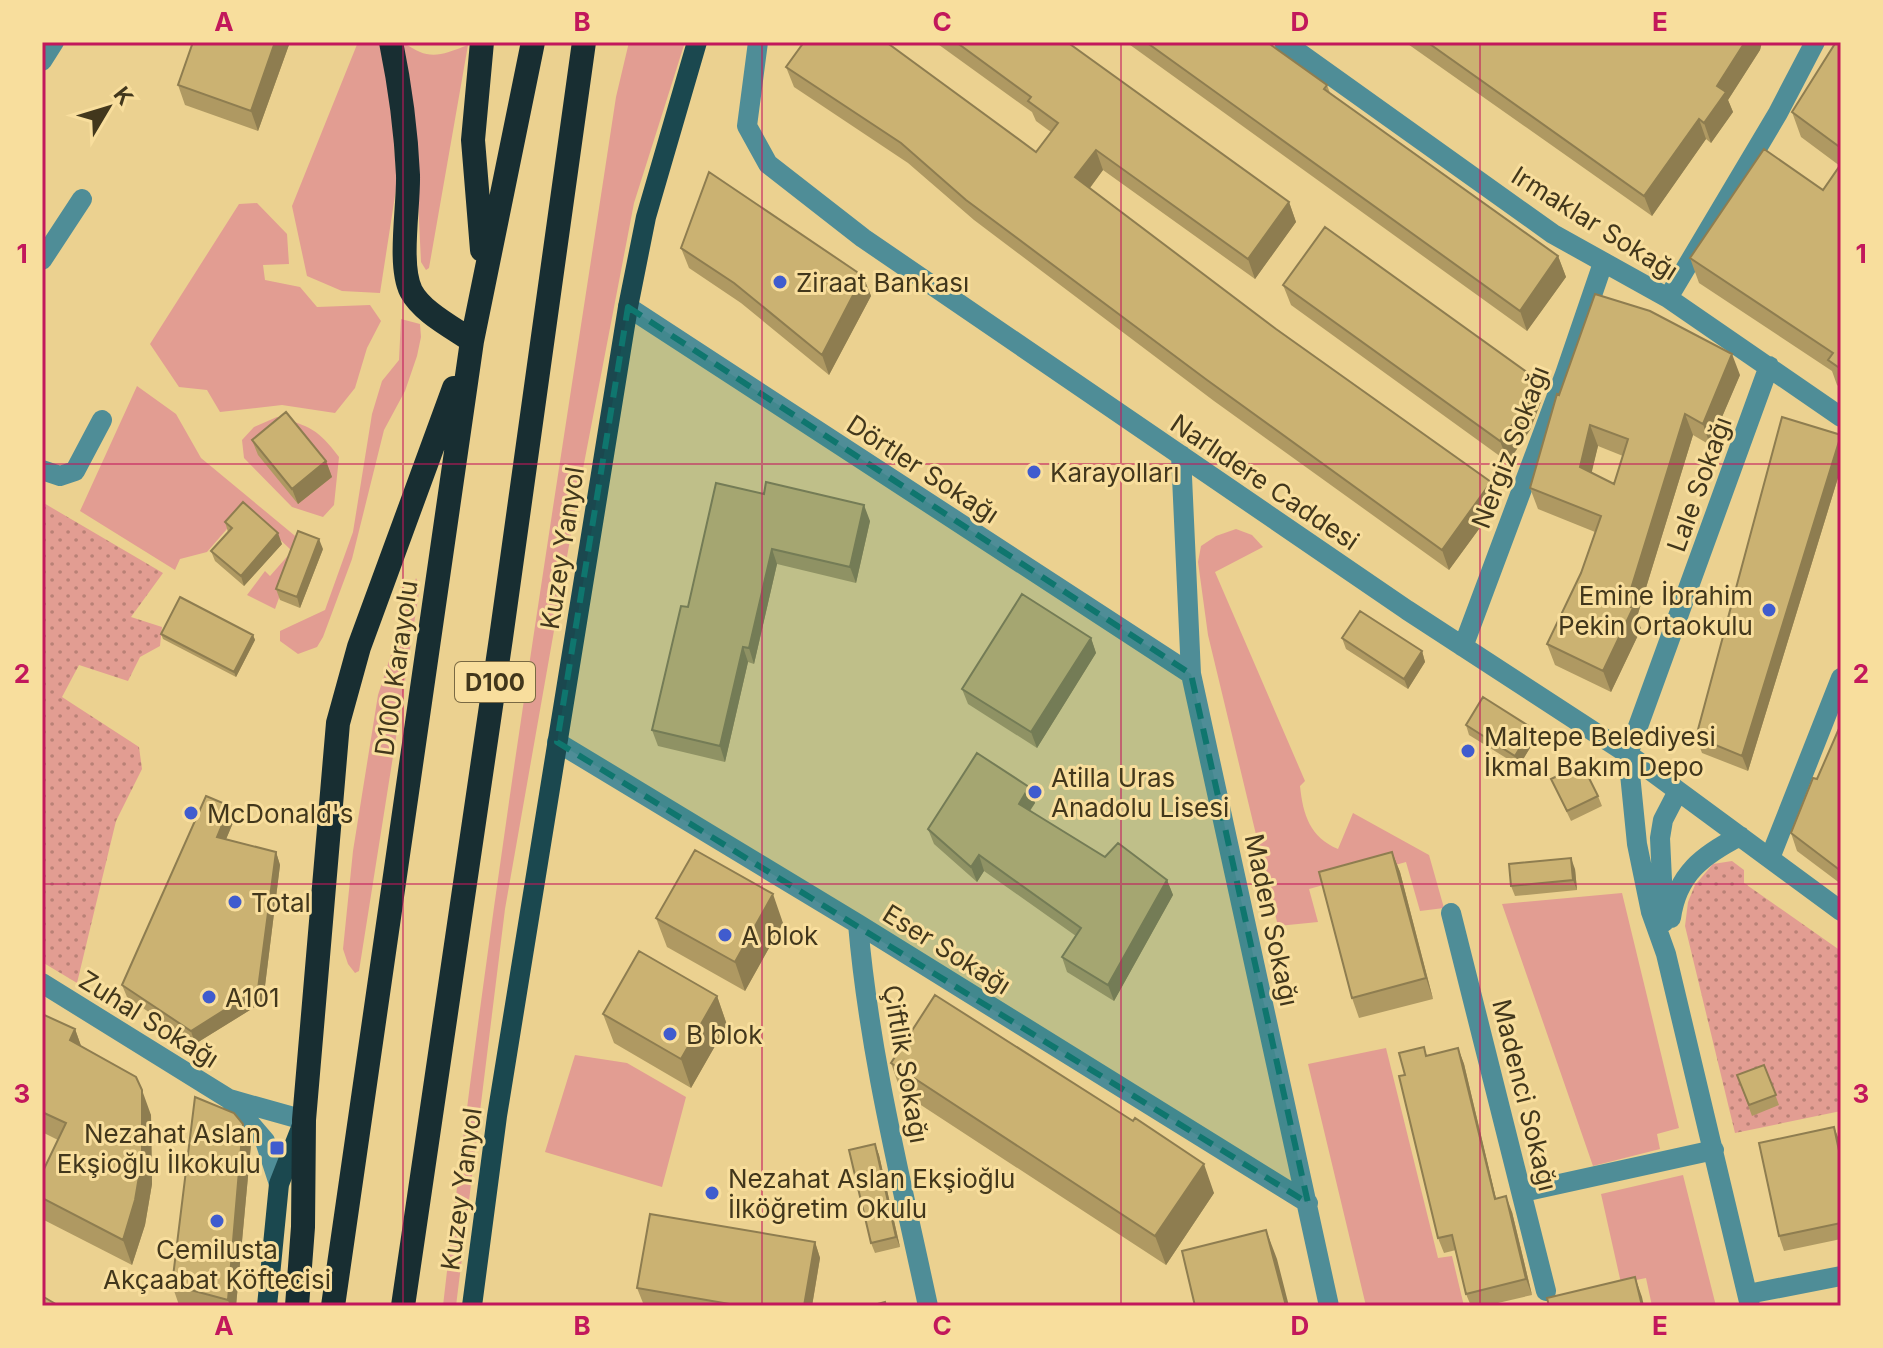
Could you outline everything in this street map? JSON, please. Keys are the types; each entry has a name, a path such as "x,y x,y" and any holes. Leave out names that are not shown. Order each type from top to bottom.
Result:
{"highway":[{"path":"297,1306 303,1227 304,1120 338,723 359,647 472,341 429,311 411,292 406,274 408,176 402,95 391,42"},
{"path":"482,42 473,140 484,276"},
{"name":"D100 Karayolu","path":"333,1306 472,341 533,42"},
{"name":"D100","path":"403,1306 584,47"}],"main road":[{"name":"Kuzey Yanyol","path":"472,1306 497,1116 628,307 646,217 697,42"},
{"path":"267,1306 279,1184 304,1120"}],"street":[{"path":"42,61 54,42"},
{"name":"Narlıdere Caddesi","path":"758,42 747,126 768,164 863,238 1463,647 1628,754 1841,911"},
{"name":"Irmaklar Sokağı","path":"1284,42 1553,234 1668,298 1841,417"},
{"path":"1668,298 1778,113 1813,44"},
{"path":"42,260 82,199"},
{"name":"Nergiz Sokağı","path":"1463,647 1603,263"},
{"name":"Dörtler Sokağı","path":"628,307 1191,674"},
{"name":"Lale Sokağı","path":"1628,754 1769,366"},
{"path":"42,470 60,476 75,471 102,420"},
{"name":"Maden Sokağı","path":"1181,455 1191,674 1329,1306"},
{"path":"1770,858 1841,678"},
{"name":"Eser Sokağı","path":"557,742 1308,1203"},
{"path":"1628,754 1637,844 1651,912 1666,954 1749,1300 1841,1276"},
{"path":"1666,954 1660,838 1663,820 1678,791"},
{"path":"1666,954 1673,899 1683,881 1699,861 1740,836"},
{"name":"Madenci Sokağı","path":"1451,913 1546,1291"},
{"name":"Çiftlik Sokağı","path":"858,924 862,967 891,1135 928,1306"},
{"name":"Zuhal Sokağı","path":"42,983 229,1099 304,1120"},
{"name":"Zuhal Sokağı","path":"229,1099 265,1141 279,1184"},
{"path":"1523,1192 1714,1150"}],"highlighted area":[{"path":"628,307 1191,674 1308,1203 557,742"}],"shaded area":[{"path":"358,42 382,42 388,60 397,183 380,293 342,291 307,276 292,206"},
{"path":"403,42 420,52 434,55 468,45 429,268 426,270 421,262 415,138"},
{"path":"629,42 685,42 634,203 577,500 505,909 456,1306 443,1306 481,1003 524,700 616,97"},
{"path":"257,203 287,234 289,264 263,265 265,280 300,287 317,307 370,305 381,321 367,348 355,388 335,413 282,405 220,412 207,390 179,387 150,344 239,204"},
{"path":"401,319 420,324 417,356 405,391 384,430 352,559 323,637 317,647 298,654 280,641 280,631 325,610 353,532 372,414 382,381 399,360"},
{"path":"137,386 176,414 201,458 300,540 275,609 247,595 265,571 270,576 292,551 246,507 207,552 180,559 175,570 80,511"},
{"path":"277,417 312,430 339,457 334,505 323,517 292,507 244,458 242,440 254,427"},
{"path":"42,502 163,573 131,617 162,627 160,646 140,657 128,681 79,665 62,697 139,747 142,769 116,821 77,983 42,962"},
{"path":"1236,529 1252,535 1263,547 1215,572 1305,781 1300,786 1310,824 1321,838 1338,849 1353,813 1429,855 1444,908 1420,911 1406,862 1309,889 1318,922 1278,926 1208,635 1198,562 1201,546 1216,536"},
{"path":"416,578 420,586 359,971 355,973 343,949 353,851 378,695"},
{"path":"1732,861 1744,870 1744,883 1841,951 1841,1111 1735,1133 1685,926 1688,902 1695,885 1713,864"},
{"path":"1622,893 1679,1128 1657,1134 1660,1149 1593,1166 1502,904"},
{"path":"1386,1048 1438,1258 1452,1256 1464,1306 1366,1306 1308,1064"},
{"path":"575,1055 627,1063 686,1097 662,1187 545,1152"},
{"path":"1683,1175 1716,1306 1652,1306 1646,1278 1621,1283 1601,1194"}],"building":[{"path":"193,42 275,42 251,111 178,85"},
{"path":"804,42 886,42 1036,152 1058,123 1028,101 1031,97 956,42 1067,42 1289,202 1248,259 1096,150 1075,177 1276,329 1491,482 1442,550 966,200 901,143 786,67"},
{"path":"1146,42 1267,42 1327,85 1324,89 1558,256 1520,311"},
{"path":"1427,42 1745,42 1717,86 1726,92 1704,123 1699,119 1644,196"},
{"path":"1836,42 1841,42 1841,148 1792,112"},
{"path":"1764,149 1823,190 1841,164 1841,369 1828,360 1833,353 1690,258"},
{"name":"Ziraat Bankası","path":"709,172 863,276 822,355 734,283 681,248"},
{"path":"1325,227 1535,378 1523,410 1500,441 1283,285"},
{"path":"1595,294 1650,311 1732,354 1703,424 1685,414 1626,605 1633,608 1603,671 1547,644 1581,573 1601,516 1530,488","holes":["1590,425 1628,439 1614,484 1580,467"]},
{"path":"286,412 326,461 292,489 252,440"},
{"name":"Emine İbrahim Pekin Ortaokulu","path":"1782,417 1841,435 1742,756 1696,737"},
{"path":"766,482 864,505 850,567 772,549 749,648 743,647 720,746 652,730 681,606 688,607 716,483 764,494"},
{"path":"243,502 278,533 241,576 211,551 232,528 225,522"},
{"path":"298,531 319,539 297,597 276,589"},
{"path":"1022,594 1091,638 1031,732 962,689"},
{"path":"180,597 253,635 234,672 161,634"},
{"path":"1360,611 1422,651 1404,679 1342,638"},
{"path":"1483,697 1532,728 1515,756 1466,725"},
{"path":"1841,724 1841,871 1791,833 1813,778 1817,779"},
{"path":"977,753 1029,787 1019,804 1105,857 1118,843 1167,880 1108,985 1062,957 1081,928 979,855 971,867 928,829"},
{"path":"1582,764 1598,796 1567,811 1551,779"},
{"path":"206,796 230,806 217,837 276,852 258,989 191,1031 122,985"},
{"path":"695,850 773,894 735,962 656,918"},
{"path":"1392,852 1426,978 1352,998 1319,872"},
{"path":"1571,858 1573,880 1511,886 1509,864"},
{"path":"639,951 717,996 681,1059 603,1014"},
{"path":"935,995 1204,1164 1155,1236 891,1063"},
{"path":"42,1014 75,1029 70,1040 136,1077 142,1090 142,1159 135,1200 123,1240 42,1198 42,1173 66,1123 42,1112"},
{"path":"1424,1047 1426,1056 1458,1048 1495,1199 1506,1196 1526,1279 1466,1294 1452,1235 1438,1238 1399,1076 1405,1075 1399,1053"},
{"path":"1764,1065 1776,1095 1749,1105 1737,1075"},
{"name":"Cemilusta Akçaabat Köftecisi","path":"195,1097 234,1113 243,1124 228,1300 172,1285"},
{"path":"1834,1127 1841,1160 1841,1223 1779,1236 1759,1143"},
{"path":"875,1144 896,1237 871,1243 849,1150"},
{"path":"650,1214 815,1242 804,1306 741,1306 637,1288"},
{"path":"1266,1230 1286,1306 1195,1306 1182,1251"},
{"path":"1635,1277 1642,1306 1549,1306 1547,1298"},
{"path":"42,1296 59,1306 42,1306"}],"place":[{"name":"Ziraat Bankası","path":"780,282"},
{"name":"Karayolları","path":"1034,472"},
{"name":"Emine İbrahim Pekin Ortaokulu","path":"1769,610"},
{"name":"Maltepe Belediyesi İkmal Bakım Depo","path":"1468,751"},
{"name":"Atilla Uras Anadolu Lisesi","path":"1035,792"},
{"name":"McDonald's","path":"191,813"},
{"name":"Total","path":"235,902"},
{"name":"A blok","path":"725,935"},
{"name":"A101","path":"209,997"},
{"name":"B blok","path":"670,1034"},
{"name":"Nezahat Aslan Ekşioğlu İlkokulu","path":"277,1148"},
{"name":"Nezahat Aslan Ekşioğlu İlköğretim Okulu","path":"712,1193"},
{"name":"Cemilusta Akçaabat Köftecisi","path":"217,1221"}]}
